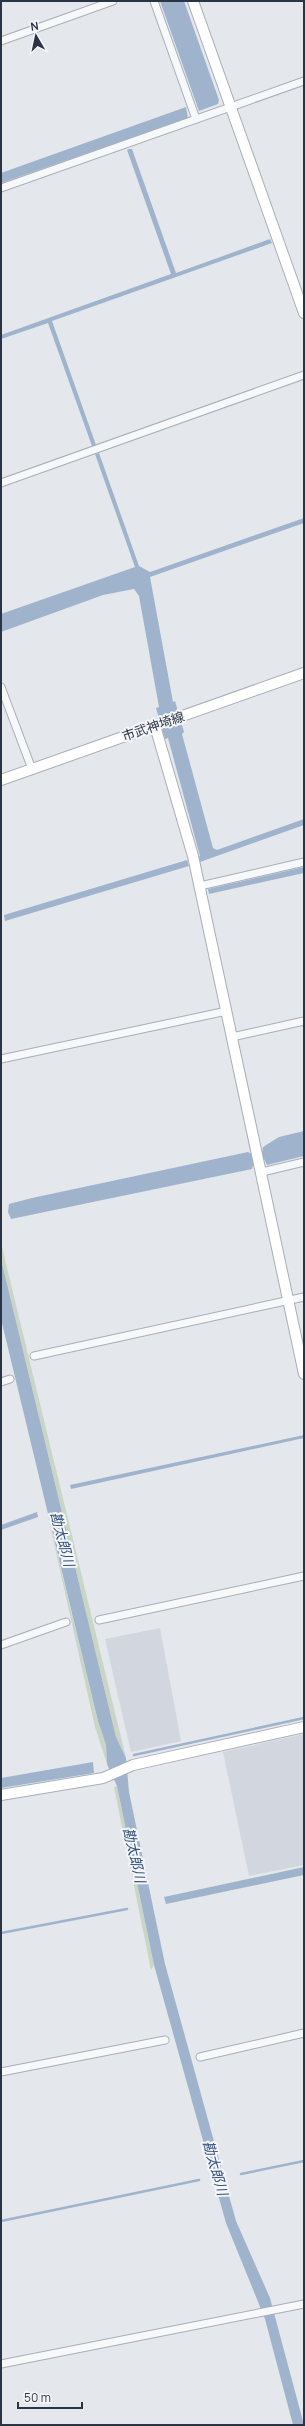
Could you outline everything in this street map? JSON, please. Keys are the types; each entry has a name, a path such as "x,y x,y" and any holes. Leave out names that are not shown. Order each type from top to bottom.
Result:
{"street":[{"path":"1,41 112,1"},
{"path":"154,1 194,113"},
{"path":"193,1 304,313"},
{"path":"1,188 194,113 230,107 304,81"},
{"path":"1,483 304,375"},
{"name":"市武神埼線","path":"1,780 304,673"},
{"path":"1,686 32,769"},
{"path":"157,725 200,886 304,1374"},
{"path":"200,886 304,862"},
{"path":"1,1059 227,1011"},
{"path":"232,1037 304,1021"},
{"path":"260,1162 304,1162"},
{"path":"34,1356 304,1298"},
{"path":"1,1382 10,1379"},
{"path":"98,1620 304,1576"},
{"path":"1,1645 66,1622"},
{"path":"1,1795 106,1778 133,1765 304,1726"},
{"path":"200,2056 304,2033"},
{"path":"1,2072 165,2040"},
{"path":"1,2364 304,2304"}],"shaded area":[{"path":"160,1628 181,1741 131,1752 105,1639"},
{"path":"304,1734 304,1865 249,1876 223,1752"}],"green space":[{"path":"1,1243 126,1758 116,1737 1,1259"},
{"path":"47,1512 98,1721 106,1745 107,1764 95,1727"},
{"path":"117,1786 154,1965 151,1970 114,1787"}],"water":[{"path":"160,1 184,1 219,100 218,104 199,111"},
{"path":"186,107 188,118 1,183 1,173"},
{"path":"132,149 176,273 270,239 272,243 52,321 96,445 92,446 48,323 1,339 1,335 171,274 127,150"},
{"path":"99,453 139,566 150,572 304,518 304,523 150,577 173,702 175,701 184,732 182,734 213,848 217,850 304,819 304,825 200,862 198,857 200,856 168,738 165,739 156,708 159,707 139,596 134,589 103,595 1,632 1,614 135,567 95,454"},
{"path":"187,860 189,866 5,921 4,915"},
{"path":"304,867 304,873 209,894 208,889"},
{"path":"304,1131 304,1156 267,1165 264,1159 254,1162 252,1169 11,1219 8,1212 9,1204 32,1198 248,1152 253,1155 262,1153 263,1147 279,1137"},
{"name":"勘太郎川","path":"1,1259 116,1737 126,1758 129,1792 165,1964 236,2221 270,2298 304,2425 293,2425 265,2319 226,2223 154,1965 117,1786 107,1764 106,1745 98,1721 1,1319"},
{"path":"304,1435 304,1438 71,1489 70,1485"},
{"path":"37,1512 38,1517 1,1530 1,1525"},
{"path":"93,1762 94,1773 1,1788 1,1778"},
{"path":"304,1867 304,1875 166,1904 164,1897"}],"waterway":[{"path":"134,1755 304,1718"},
{"path":"1,1933 127,1909"},
{"path":"241,2174 304,2161"},
{"path":"1,2221 199,2180"}]}
